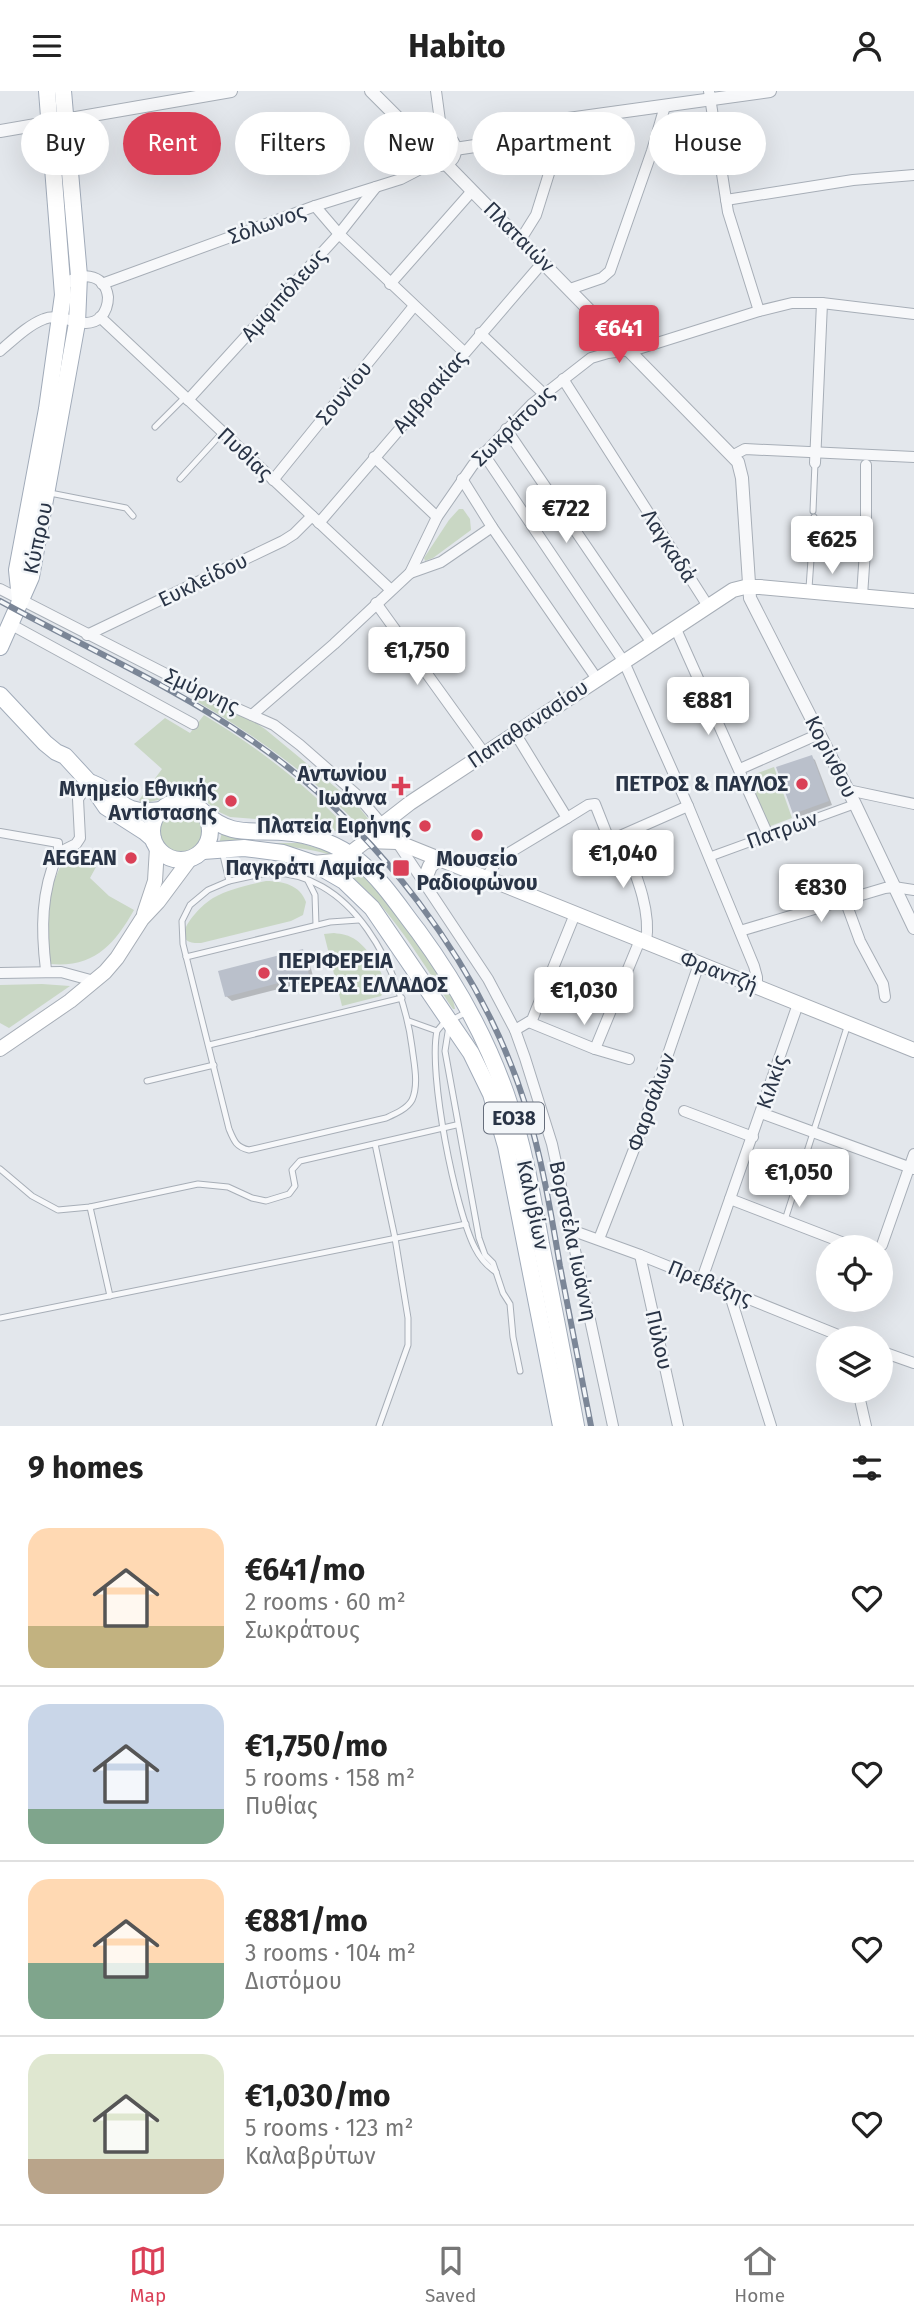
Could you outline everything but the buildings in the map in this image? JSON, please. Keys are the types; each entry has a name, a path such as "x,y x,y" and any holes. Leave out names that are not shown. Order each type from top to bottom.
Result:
{"main road":[{"name":"Κύπρου","path":"47,91 54,112"},
{"name":"Κύπρου","path":"59,112 63,91"},
{"name":"Κύπρου","path":"20,599 17,570 61,317 63,287 59,175"},
{"name":"Κύπρου","path":"20,599 31,577 77,323 79,276 65,175"},
{"path":"748,587 914,601"},
{"name":"Παπαθανασίου","path":"313,863 334,860 349,854 383,824 484,753 731,591 748,587"},
{"path":"0,647 20,599"},
{"name":"ΕΟ38","path":"0,681 58,741 65,756 89,782 106,807 145,832 164,855 174,860 196,855"},
{"name":"ΕΟ38","path":"0,695 46,743 65,756"},
{"name":"ΕΟ38","path":"89,782 133,810 161,810 183,802 196,806 203,812"},
{"path":"142,919 155,881 153,823 161,810"},
{"path":"0,1049 94,981 117,958 142,919 208,842 210,831 203,812"},
{"name":"Καλυβίων","path":"203,812 219,825 238,832 305,835 349,854 370,871 438,961 468,1012 503,1086 516,1126 534,1202 576,1426"},
{"name":"Φραντζή","path":"366,841 397,842 914,1050"},
{"name":"Καλυβίων","path":"196,855 221,848 276,851 313,863 344,881 372,908 444,1027 484,1077 501,1126 561,1426"},
{"path":"424,881 430,866 438,859"}],"street":[{"path":"109,112 231,91"},
{"path":"371,91 392,112"},
{"path":"436,91 439,112"},
{"path":"620,112 665,106 710,95 770,91"},
{"path":"710,95 726,200 759,311"},
{"path":"570,289 602,278 610,271 665,106"},
{"path":"0,131 21,127"},
{"name":"Σόλωνος","path":"102,283 409,175"},
{"name":"Πλαταιών","path":"457,175 739,465 748,587"},
{"path":"521,239 536,215 548,175"},
{"path":"726,200 853,180 914,175"},
{"name":"Αμφιπόλεως","path":"187,398 339,234 377,187"},
{"path":"390,284 472,191"},
{"path":"315,207 390,284 464,352"},
{"name":"Αμβρακίας","path":"315,519 374,457 543,262"},
{"path":"0,351 36,323 47,318 61,317 77,323 89,323 106,310 107,291 102,283 90,276 79,276 68,281 63,287"},
{"name":"Σωκράτους","path":"252,715 410,573 437,517 483,453 544,394 596,356 628,351 759,311 799,303 822,303 914,314"},
{"path":"815,457 822,303"},
{"name":"Σουνίου","path":"273,480 414,306"},
{"name":"Πυθίας","path":"100,317 391,590"},
{"path":"480,333 544,394"},
{"name":"Λαγκαδά","path":"563,379 708,606"},
{"path":"506,429 652,643"},
{"path":"732,456 745,449 815,457 914,457"},
{"path":"483,453 624,662 740,931 756,971 757,987"},
{"path":"374,457 437,517"},
{"path":"863,596 866,465"},
{"path":"462,479 597,679"},
{"name":"Ευκλείδου","path":"87,635 283,541 315,519"},
{"path":"410,573 441,562 492,527"},
{"name":"Κορίνθου","path":"748,587 752,603 855,804 914,928"},
{"name":"Σμύρνης","path":"0,589 211,697 274,725 356,795 397,842"},
{"path":"376,603 484,753"},
{"path":"10,624 193,724"},
{"path":"675,627 768,835"},
{"path":"515,733 567,818"},
{"path":"740,769 820,734"},
{"path":"58,853 76,844 80,838 78,799 89,782"},
{"path":"848,790 914,804"},
{"path":"486,878 495,863 504,856 590,804 595,804 610,839 688,806"},
{"name":"Πατρών","path":"709,857 855,804"},
{"path":"0,832 58,843 58,853 43,904 46,970"},
{"path":"595,1049 648,927 636,877 621,836"},
{"name":"Βορτσέλα Ιωάννη","path":"397,842 476,958 515,1030 541,1107 571,1230 613,1426"},
{"path":"740,931 894,887 914,890"},
{"path":"845,900 860,941 883,984 886,997"},
{"path":"515,1030 529,1022 575,914"},
{"name":"Φαρσάλων","path":"599,1239 645,1121 699,964"},
{"path":"0,973 46,970 71,973 94,981"},
{"name":"Κιλκίς","path":"702,1279 798,1004"},
{"path":"529,1022 595,1049 629,1059"},
{"path":"684,1111 753,1137"},
{"path":"761,1114 912,1168"},
{"path":"885,1235 912,1168 914,1154"},
{"path":"730,1199 824,1235"},
{"name":"Πρεβέζης","path":"571,1230 702,1279 816,1326"},
{"name":"Πύλου","path":"639,1255 678,1426"},
{"path":"728,1290 771,1426"},
{"path":"893,1356 914,1363"},
{"path":"861,1403 866,1426"}],"lane":[{"path":"155,427 187,398"},
{"path":"180,479 223,432"},
{"path":"808,591 815,457"},
{"path":"48,493 126,508 133,516"},
{"path":"221,848 229,881"},
{"path":"267,874 289,875 307,880 331,893 359,919 388,964 409,1021 416,1084 411,1102 386,1118 257,1149 240,1148 234,1141 181,929 186,911 202,893 229,881 267,874"},
{"path":"307,880 315,895 316,925"},
{"path":"187,957 316,925 359,919"},
{"path":"209,1045 402,998"},
{"path":"409,1021 444,1027 468,1012"},
{"path":"785,1220 848,1024"},
{"path":"444,1027 444,1051 456,1125 473,1197 479,1238 510,1304 520,1371"},
{"path":"444,1027 435,1062 443,1127 466,1224 475,1249 485,1264 496,1272"},
{"path":"147,1081 214,1065"},
{"path":"0,1170 32,1196 58,1210 90,1207 198,1184 228,1187 266,1201 289,1194 295,1186 292,1170 300,1161 456,1125"},
{"path":"375,1144 395,1238 408,1318 408,1345 379,1426"},
{"path":"90,1207 110,1296"},
{"path":"0,1318 466,1224"}],"green space":[{"path":"459,509 463,509 470,519 471,530 425,561 424,558"},
{"path":"197,697 253,721 265,729 357,805 370,821 361,828 302,773 237,726 191,698"},
{"path":"204,715 281,768 335,815 350,834 295,822 230,817 194,794 142,804 139,800 162,769 134,744 165,718 190,733"},
{"path":"774,767 792,818 768,827 747,777"},
{"path":"181,811 196,817 202,832 196,847 181,853 166,847 160,832 166,817"},
{"path":"222,832 256,843 300,843 335,853 334,856 292,847 219,844"},
{"path":"66,853 79,854 96,867 90,878 109,896 134,910 119,934 101,952 79,962 50,964 47,935 49,893"},
{"path":"347,866 359,872 373,885 404,922 452,994 455,1009 385,911 353,878 336,868"},
{"path":"266,881 285,883 300,892 306,902 303,915 291,921 201,943 190,942 185,938 184,932 193,916 213,898"},
{"path":"334,933 353,938 373,958 384,983 381,996 342,1006 324,934"},
{"path":"0,985 70,986 9,1028 0,1023"}],"railway":[{"path":"0,601 159,684 251,740 296,774 340,813 418,902 452,951 482,1002 507,1054 526,1107 546,1186 591,1426"}],"place":[{"name":"ΠΕΤΡΟΣ & ΠΑΥΛΟΣ","path":"802,784"},
{"name":"Αντωνίου Ιωάννα","path":"401,786"},
{"name":"Μνημείο Εθνικής Αντίστασης","path":"231,801"},
{"name":"Πλατεία Ειρήνης","path":"425,826"},
{"name":"Μουσείο Ραδιοφώνου","path":"477,835"},
{"name":"AEGEAN","path":"131,858"},
{"name":"Παγκράτι Λαμίας","path":"401,868"},
{"name":"ΠΕΡΙΦΕΡΕΙΑ ΣΤΕΡΕΑΣ ΕΛΛΑΔΟΣ","path":"264,973"}]}
